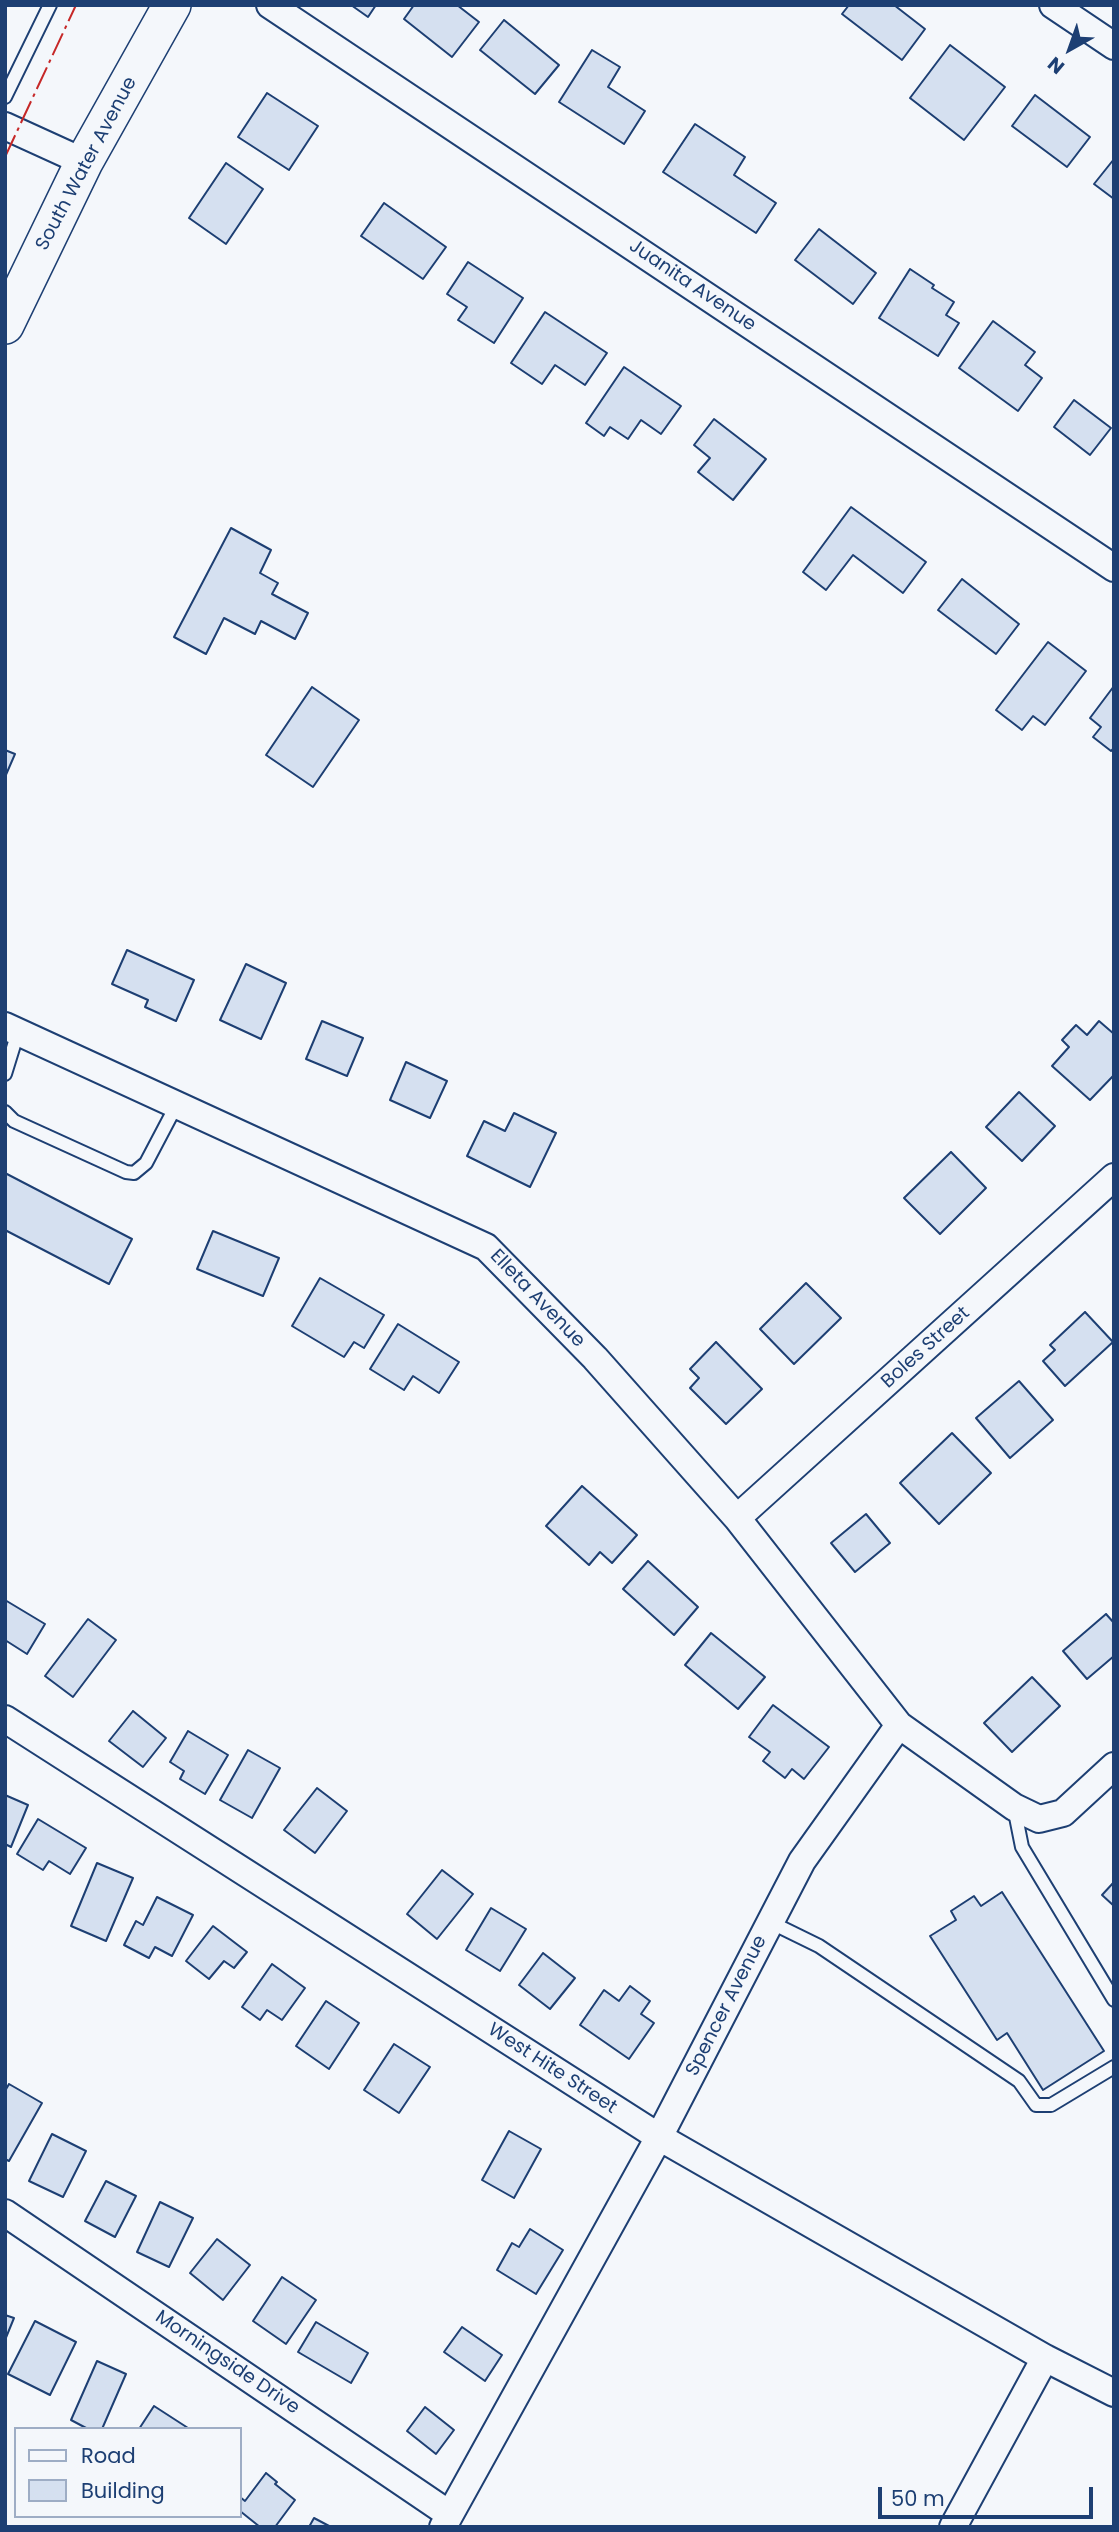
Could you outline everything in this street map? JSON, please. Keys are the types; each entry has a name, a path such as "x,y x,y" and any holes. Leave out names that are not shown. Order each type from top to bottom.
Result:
{"main road":[{"name":"South Water Avenue","path":"5,324 84,162 172,5"}],"street":[{"name":"Juanita Avenue","path":"270,5 1114,568"},
{"path":"1053,5 1114,46"},
{"path":"5,126 84,162"},
{"name":"Elleta Avenue","path":"12,1029 486,1247 595,1358 737,1518 899,1725"},
{"name":"Boles Street","path":"737,1518 1114,1177"},
{"name":"West Hite Street","path":"5,1720 659,2137 1045,2358 1114,2393"},
{"path":"899,1725 1014,1807 1039,1819 1063,1813 1114,1766"},
{"name":"Spencer Avenue","path":"446,2521 659,2137 802,1861 899,1725"},
{"name":"Morningside Drive","path":"5,2213 446,2521"},
{"path":"953,2527 1045,2358"}],"lane":[{"path":"5,97 9,81 50,5"},
{"path":"5,1074 12,1029"},
{"path":"5,1112 14,1121 125,1172 135,1173 146,1163 176,1106"},
{"path":"1014,1807 1022,1847 1114,2000"},
{"path":"770,1922 819,1946 1019,2081 1036,2105 1051,2105 1114,2067"}],"building":[{"path":"351,5 376,5 368,17"},
{"path":"414,5 457,5 479,22 452,57 404,19"},
{"path":"849,5 894,5 925,29 902,60 842,14"},
{"path":"504,20 559,65 535,94 480,50"},
{"path":"950,45 1005,87 964,140 910,98"},
{"path":"592,50 620,67 608,87 645,111 624,144 559,102"},
{"path":"267,93 318,126 289,170 238,137"},
{"path":"1035,95 1090,137 1067,167 1012,126"},
{"path":"695,124 745,157 734,175 776,203 756,233 663,172"},
{"path":"1114,159 1114,199 1094,184"},
{"path":"226,163 263,189 226,244 189,218"},
{"path":"384,203 446,247 423,279 361,236"},
{"path":"819,229 876,273 853,304 795,260"},
{"path":"468,262 523,298 494,343 458,320 467,307 447,294"},
{"path":"910,269 954,302 946,315 959,323 938,356 879,318"},
{"path":"545,312 607,353 585,385 555,365 542,384 511,363"},
{"path":"993,321 1035,352 1025,365 1042,378 1018,411 959,368"},
{"path":"624,367 681,406 661,434 641,420 628,439 610,427 604,436 586,423"},
{"path":"1074,400 1111,428 1090,455 1054,427"},
{"path":"714,419 766,459 733,500 698,472 710,458 694,445"},
{"path":"851,507 926,562 903,593 853,555 826,590 803,572"},
{"path":"231,528 271,550 260,573 278,583 272,594 308,613 295,639 261,621 255,634 224,618 206,654 174,637"},
{"path":"962,579 1019,624 996,654 938,610"},
{"path":"1048,642 1086,671 1045,725 1033,716 1022,730 996,710"},
{"path":"1114,686 1114,748 1111,751 1093,737 1101,727 1090,718"},
{"path":"312,687 359,720 313,787 266,755"},
{"path":"5,750 15,754 5,777"},
{"path":"127,950 194,980 176,1021 145,1007 148,1000 112,984"},
{"path":"246,964 286,983 261,1039 220,1020"},
{"path":"322,1021 363,1038 347,1076 306,1059"},
{"path":"1099,1021 1114,1034 1114,1075 1090,1100 1052,1066 1069,1047 1062,1040 1076,1025 1087,1035"},
{"path":"406,1062 447,1081 430,1118 390,1100"},
{"path":"1019,1092 1055,1126 1022,1161 986,1127"},
{"path":"514,1113 556,1133 530,1187 467,1156 484,1121 505,1131"},
{"path":"951,1152 986,1188 940,1234 904,1198"},
{"path":"5,1173 132,1239 109,1284 5,1230"},
{"path":"213,1231 279,1258 263,1296 197,1269"},
{"path":"320,1278 384,1315 364,1348 354,1342 344,1357 292,1326"},
{"path":"806,1283 841,1318 794,1364 760,1329"},
{"path":"1085,1312 1113,1342 1065,1386 1043,1361 1055,1350 1050,1345"},
{"path":"398,1324 459,1362 439,1393 413,1376 404,1390 370,1369"},
{"path":"716,1342 762,1389 726,1424 690,1388 699,1378 690,1369"},
{"path":"1019,1381 1053,1420 1010,1458 976,1418"},
{"path":"952,1433 991,1473 939,1524 900,1483"},
{"path":"582,1486 637,1535 612,1563 600,1552 589,1565 546,1526"},
{"path":"866,1514 890,1543 855,1572 831,1543"},
{"path":"648,1561 698,1607 674,1635 623,1589"},
{"path":"5,1600 45,1624 27,1654 5,1640"},
{"path":"1106,1614 1114,1623 1114,1656 1087,1679 1063,1651"},
{"path":"88,1619 116,1640 73,1697 45,1676"},
{"path":"711,1633 765,1677 738,1709 685,1665"},
{"path":"1032,1677 1060,1706 1012,1752 984,1723"},
{"path":"773,1705 829,1747 804,1779 792,1769 785,1778 763,1761 770,1752 749,1737"},
{"path":"133,1711 166,1738 143,1767 109,1741"},
{"path":"188,1731 228,1755 205,1794 180,1779 184,1771 170,1762"},
{"path":"248,1750 280,1768 252,1818 220,1800"},
{"path":"317,1788 347,1811 315,1853 284,1830"},
{"path":"5,1795 28,1805 11,1847 5,1844"},
{"path":"38,1819 86,1848 70,1874 49,1861 43,1870 17,1854"},
{"path":"97,1863 133,1878 106,1941 71,1926"},
{"path":"442,1870 473,1894 437,1939 407,1914"},
{"path":"1114,1882 1114,1906 1102,1895"},
{"path":"1002,1892 1104,2051 1043,2090 1007,2033 997,2040 930,1936 956,1920 951,1911 974,1896 981,1906"},
{"path":"157,1897 193,1915 172,1956 155,1947 149,1958 124,1945 136,1921 143,1925"},
{"path":"491,1908 526,1929 500,1971 466,1950"},
{"path":"213,1926 247,1952 234,1968 224,1961 209,1979 186,1961"},
{"path":"543,1953 575,1978 550,2009 519,1985"},
{"path":"272,1964 305,1988 282,2020 267,2010 260,2020 242,2007"},
{"path":"630,1986 650,2001 641,2014 654,2023 629,2059 580,2025 604,1990 619,2001"},
{"path":"326,2001 359,2023 329,2069 296,2046"},
{"path":"394,2044 430,2067 399,2113 364,2090"},
{"path":"9,2084 42,2103 9,2161 5,2159 5,2091"},
{"path":"509,2131 541,2149 514,2198 482,2180"},
{"path":"52,2134 86,2151 63,2197 29,2181"},
{"path":"106,2181 136,2196 115,2237 85,2221"},
{"path":"160,2202 193,2218 169,2267 137,2252"},
{"path":"530,2229 563,2250 536,2294 497,2270 512,2243 519,2247"},
{"path":"217,2239 250,2265 223,2300 190,2273"},
{"path":"282,2277 316,2300 286,2344 253,2321"},
{"path":"5,2315 14,2318 5,2340"},
{"path":"35,2321 76,2342 50,2395 8,2374"},
{"path":"316,2322 368,2353 351,2383 298,2352"},
{"path":"462,2327 502,2355 485,2381 444,2352"},
{"path":"97,2361 126,2374 103,2427 84,2427 71,2420"},
{"path":"154,2406 186,2427 140,2427"},
{"path":"425,2407 454,2430 436,2454 407,2431"},
{"path":"266,2473 295,2500 275,2527 260,2527 242,2513 242,2499 245,2501"},
{"path":"314,2518 331,2527 309,2527"}],"power":[{"path":"5,157 76,5"}]}
